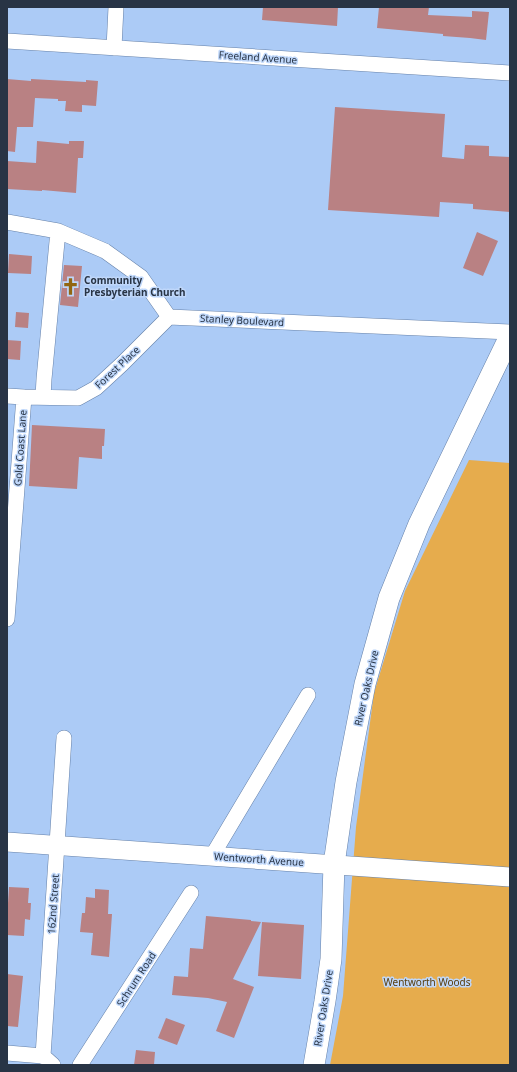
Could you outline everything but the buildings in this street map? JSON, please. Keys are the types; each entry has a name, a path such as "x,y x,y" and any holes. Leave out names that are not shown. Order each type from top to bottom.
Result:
{"main road":[{"name":"River Oaks Drive","path":"314,1065 331,959 334,864 346,782 363,691 389,598 419,524 510,336"}],"street":[{"path":"114,48 116,7"},
{"name":"Freeland Avenue","path":"7,41 510,73"},
{"path":"7,222 58,231 105,251 140,277 168,317"},
{"path":"43,397 58,231"},
{"name":"Stanley Boulevard","path":"168,317 510,332"},
{"name":"Forest Place","path":"7,396 78,398 96,388 168,317"},
{"name":"Gold Coast Lane","path":"7,619 24,397"},
{"path":"212,856 308,695"},
{"name":"162nd Street","path":"48,1060 57,846 64,738"},
{"name":"Wentworth Avenue","path":"7,842 510,876"},
{"name":"Schrum Road","path":"80,1065 191,893"},
{"path":"7,1053 48,1060"}],"green space":[{"name":"Wentworth Woods","path":"469,460 510,463 510,1065 330,1065 343,996 356,827 374,693 405,591"}],"place":[{"name":"Community Presbyterian Church","path":"71,286"}]}
